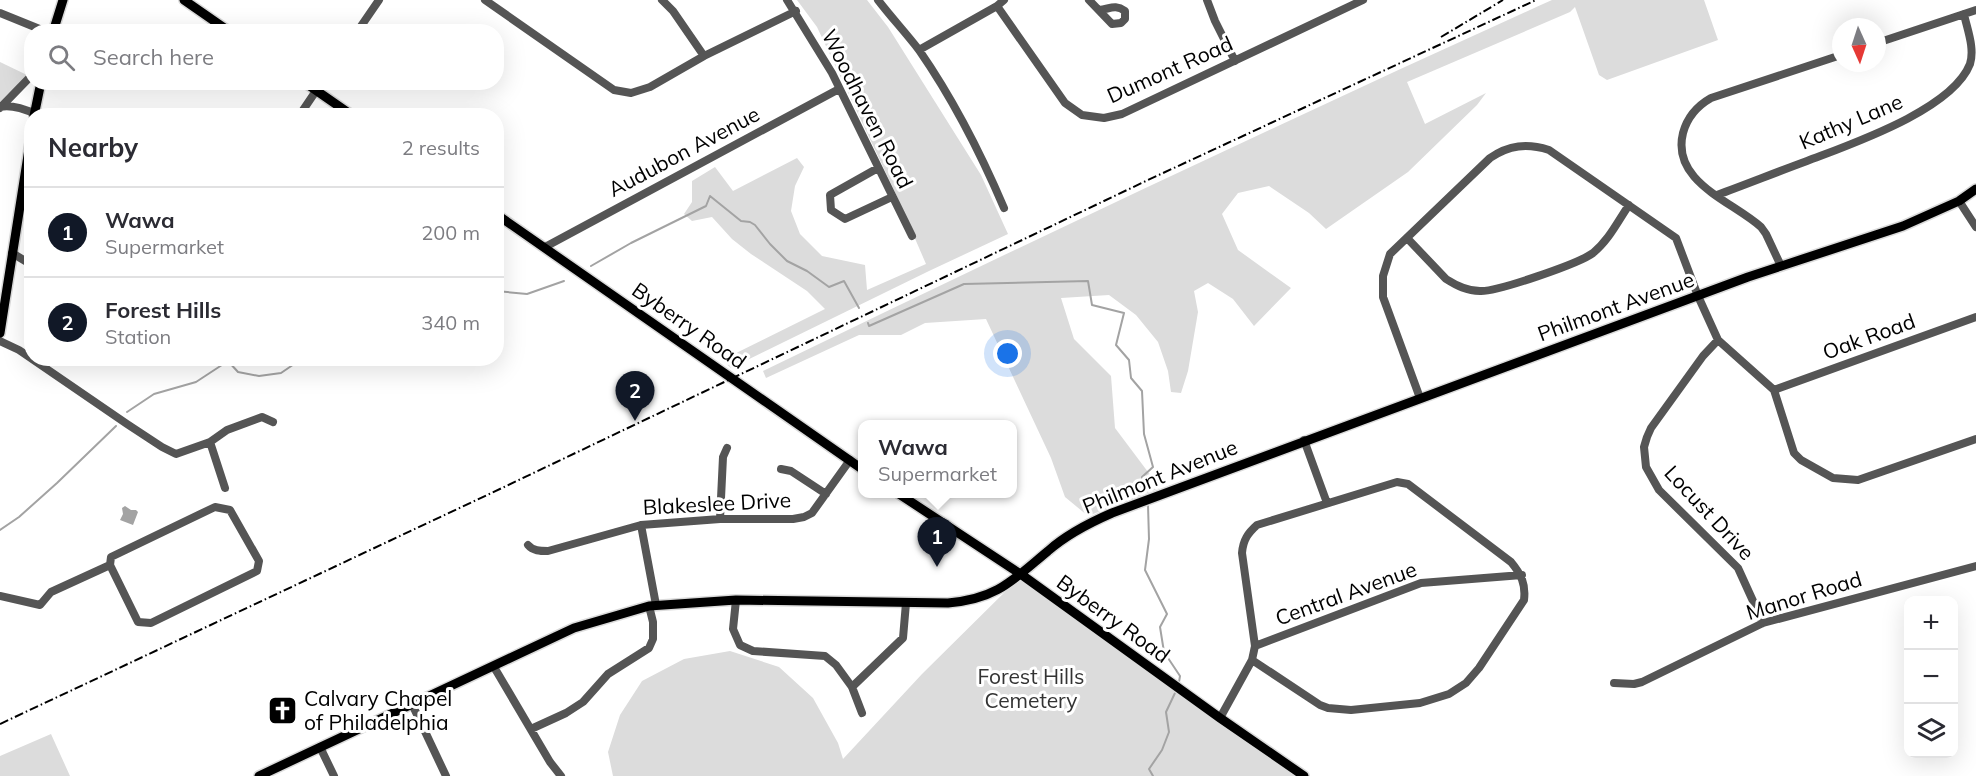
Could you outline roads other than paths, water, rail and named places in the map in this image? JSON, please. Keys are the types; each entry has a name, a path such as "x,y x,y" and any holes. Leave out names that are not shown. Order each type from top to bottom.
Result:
{"main road":[{"path":"56,24 63,0"},
{"path":"184,0 218,24"},
{"path":"37,108 40,90"},
{"path":"323,90 344,108"},
{"path":"0,333 24,179"},
{"name":"Philmont Avenue","path":"260,776 574,628 652,605 736,600 948,603 969,600 1001,589 1022,575 1049,550 1088,523 1304,440 1698,296 1903,226 1959,201 1976,189"},
{"name":"Byberry Road","path":"504,219 858,466"},
{"name":"Byberry Road","path":"905,498 1022,575 1304,776"}],"street":[{"path":"362,24 379,0"},
{"path":"487,0 614,90 631,93 650,87 704,56 796,11"},
{"path":"662,0 673,11 704,56"},
{"name":"Woodhaven Road","path":"787,0 796,11 832,73 912,236"},
{"path":"878,0 919,50 980,152 1004,208"},
{"path":"919,50 1004,0"},
{"path":"1089,0 1099,10"},
{"path":"1207,0 1235,61"},
{"name":"Dumont Road","path":"997,6 1065,104 1082,115 1104,118 1122,114 1364,0"},
{"path":"1886,40 1976,10"},
{"path":"0,13 27,24"},
{"name":"Kathy Lane","path":"1717,195 1873,136 1920,112 1946,93 1960,80 1971,58 1971,46 1964,14"},
{"path":"1781,266 1767,234 1761,227 1697,182 1691,174 1681,144 1685,126 1696,108 1711,98 1832,58"},
{"path":"0,108 24,83"},
{"name":"Audubon Avenue","path":"546,247 839,89"},
{"path":"305,108 317,90"},
{"path":"0,108 6,106 24,111"},
{"path":"1420,398 1383,297 1382,286 1390,254 1490,158 1502,150 1532,146 1549,150 1676,238 1718,340 1774,390 1794,453 1801,460 1833,478 1858,480 1976,439"},
{"path":"878,168 830,195 831,210 845,219 892,197"},
{"path":"1959,201 1976,227"},
{"path":"1407,238 1446,279 1469,290 1496,291 1590,255 1604,242 1629,205"},
{"path":"12,253 24,260"},
{"name":"Oak Road","path":"1774,390 1976,317"},
{"name":"Locust Drive","path":"1718,340 1703,356 1651,428 1644,447 1644,459 1650,477 1659,490 1738,568 1763,624"},
{"path":"0,341 24,353"},
{"path":"43,366 162,447 176,454 210,442 226,430 262,417 273,422"},
{"path":"1304,440 1327,503"},
{"path":"210,442 225,488"},
{"path":"720,519 723,457 727,448"},
{"name":"Blakeslee Drive","path":"528,545 538,551 548,551 641,525 720,519 804,517 812,513 850,460"},
{"path":"781,469 791,471 826,494"},
{"path":"1220,718 1252,660 1256,646 1242,553 1248,534 1257,525 1397,482 1408,484 1511,562 1522,575 1524,600 1479,668 1466,683 1435,700 1335,710 1320,705 1252,660"},
{"path":"215,507 230,510 259,561 257,571 151,623 138,622 110,565 111,557 215,507"},
{"path":"531,729 567,713 583,702 608,674 649,648 653,639 652,605 641,525"},
{"path":"0,596 40,605 51,592 110,565"},
{"name":"Manor Road","path":"1614,683 1642,682 1763,624 1976,566"},
{"name":"Central Avenue","path":"1256,646 1421,583 1522,575"},
{"path":"736,600 733,629 740,645 753,651 825,656 836,665 852,687 862,713"},
{"path":"852,687 903,638 906,603"},
{"path":"494,667 550,762 561,776"},
{"path":"412,704 446,776"},
{"path":"320,747 334,776"}],"waterway":[{"path":"591,266 631,243 706,206 710,196 741,221 755,225 787,261 807,271 829,287 844,281 859,308"},
{"path":"504,292 527,294 564,281"},
{"path":"868,323 869,326 964,284 1088,281 1092,305 1124,313 1116,345 1129,360 1131,378 1142,391 1144,434 1153,467 1142,477 1144,493"},
{"path":"127,412 154,394 196,382 220,366"},
{"path":"233,366 238,372 259,376 281,373 291,366"},
{"path":"0,530 19,517 57,483 116,426"},
{"path":"1148,505 1149,539 1145,570 1167,614 1160,627 1164,652 1180,676 1179,682"},
{"path":"1153,776 1149,769 1162,750 1169,732 1166,712 1175,693"}],"railway":[{"path":"1441,37 1503,0"},
{"path":"0,724 1148,180 1536,0"}],"place":[{"name":"Forest Hills","path":"635,421"},
{"name":"Wawa","path":"937,567"},
{"name":"Calvary Chapel of Philadelphia","path":"283,711"}],"park label":[{"name":"Forest Hills Cemetery","path":"1031,689"}]}
